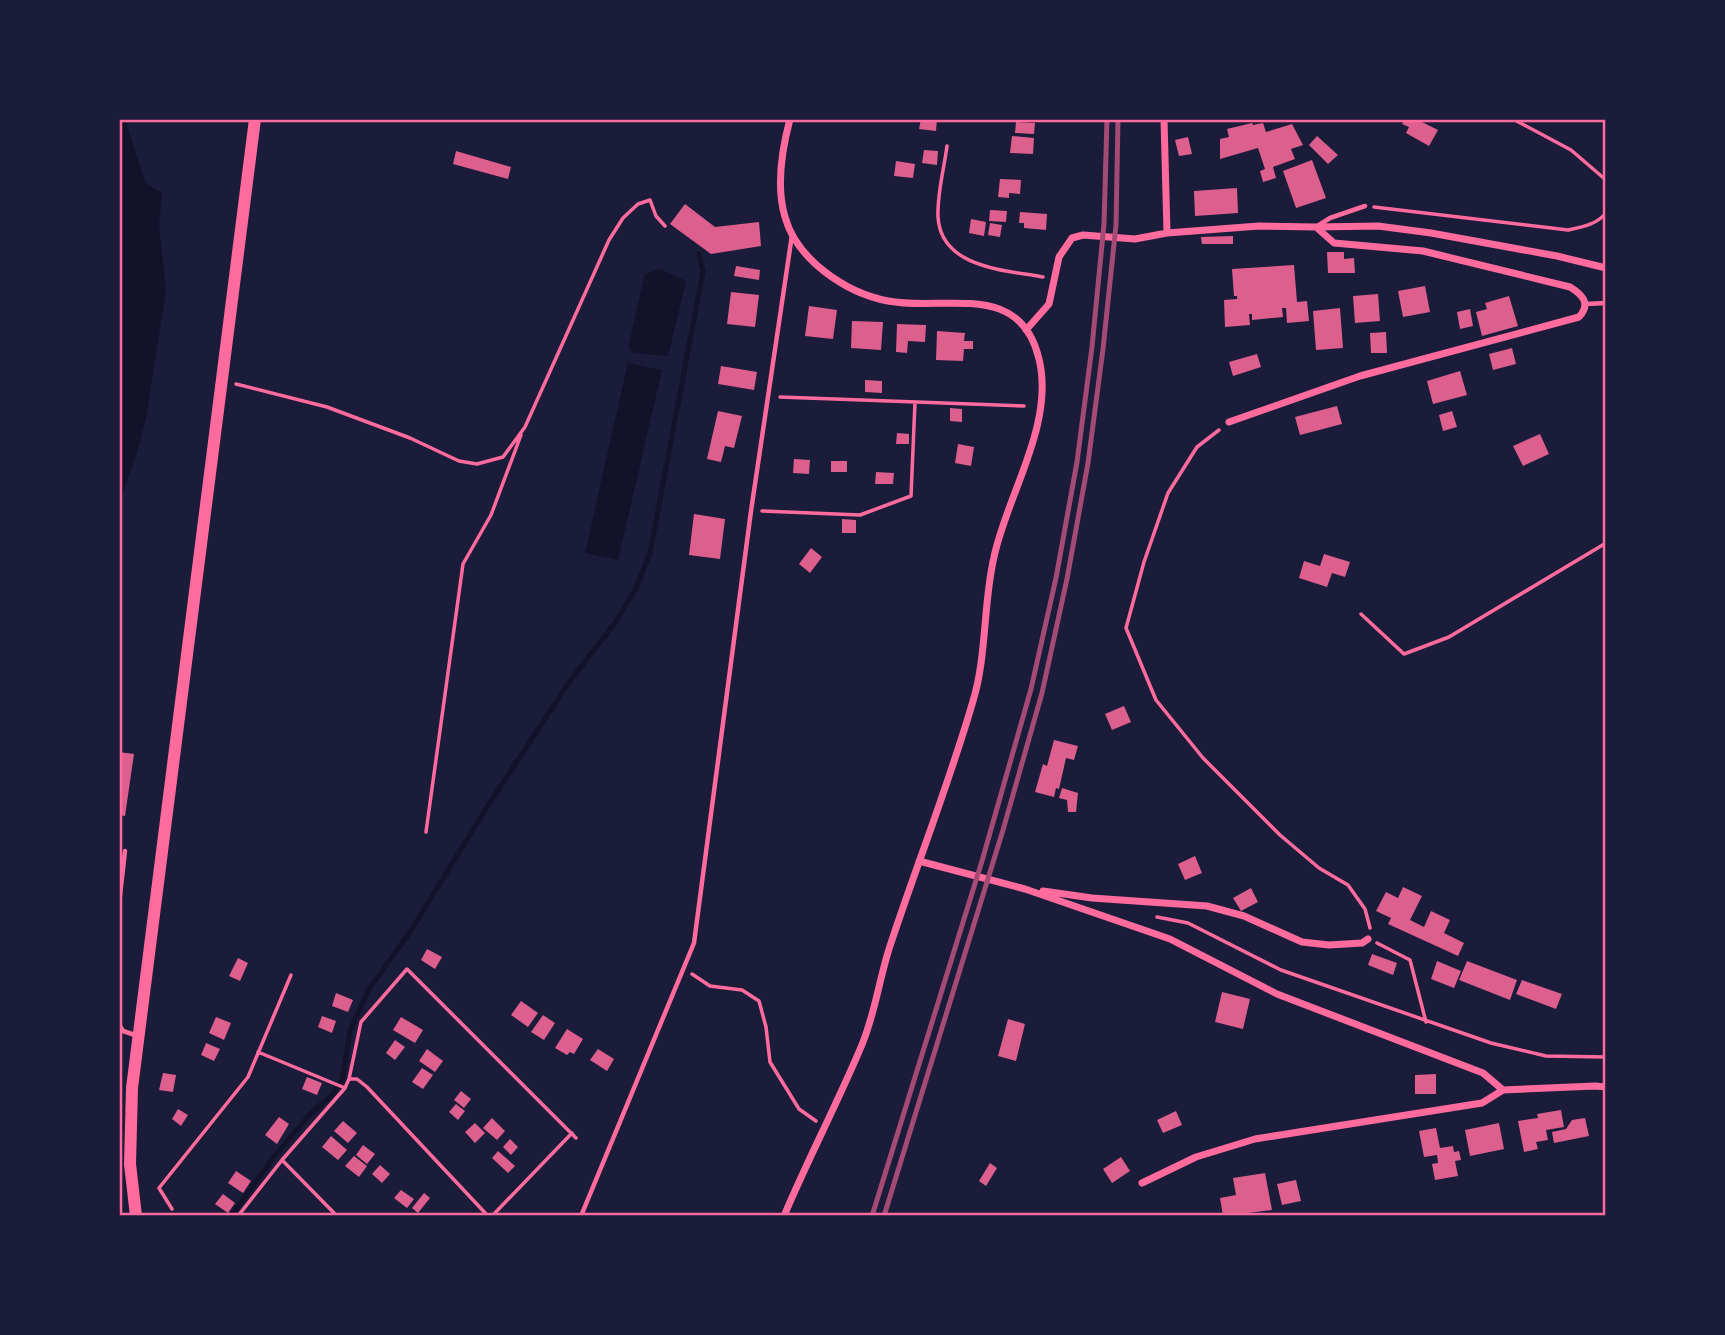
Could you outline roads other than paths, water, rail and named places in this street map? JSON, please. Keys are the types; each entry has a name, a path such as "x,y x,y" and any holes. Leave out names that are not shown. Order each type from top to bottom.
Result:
{"street":[{"path":"136,1216 130,1164 132,1088 255,119"},
{"path":"784,1216 863,1044 889,949 974,700 994,557 1039,418 1042,376 1036,348 1026,330 1010,315 991,306 964,303 889,302 834,279 813,261 792,235 784,216 781,188 790,119"},
{"path":"1164,119 1167,233"},
{"path":"1026,330 1049,304 1059,257 1072,238 1083,235 1135,239 1167,233 1259,226 1378,226 1557,256 1606,268"},
{"path":"1229,422 1360,376 1579,317 1584,311 1586,303 1581,294 1570,287 1423,251 1334,243 1316,228"},
{"path":"919,861 1025,889 1170,939 1278,994 1483,1073 1503,1090"},
{"path":"1025,889 1092,898 1207,906 1244,916 1303,942 1362,943 1368,939"},
{"path":"1142,1183 1196,1157 1255,1139 1482,1103 1503,1090 1606,1087"}],"lane":[{"path":"1316,228 1330,218 1364,206"},
{"path":"581,1216 694,943 751,511 792,235"},
{"path":"1586,303 1606,303"},
{"path":"119,904 125,851"},
{"path":"119,1024 123,1031 139,1036"}],"waterway":[{"path":"231,1216 273,1158 342,1081 350,1031 369,989 410,932 487,807 570,681 615,623 636,588 650,553 703,271 699,254"}],"railway":[{"path":"872,1216 982,861 1031,689 1056,578 1077,462 1092,347 1104,224 1107,119"},
{"path":"884,1216 1003,830 1042,693 1067,579 1088,463 1103,349 1116,225 1118,119"}]}
